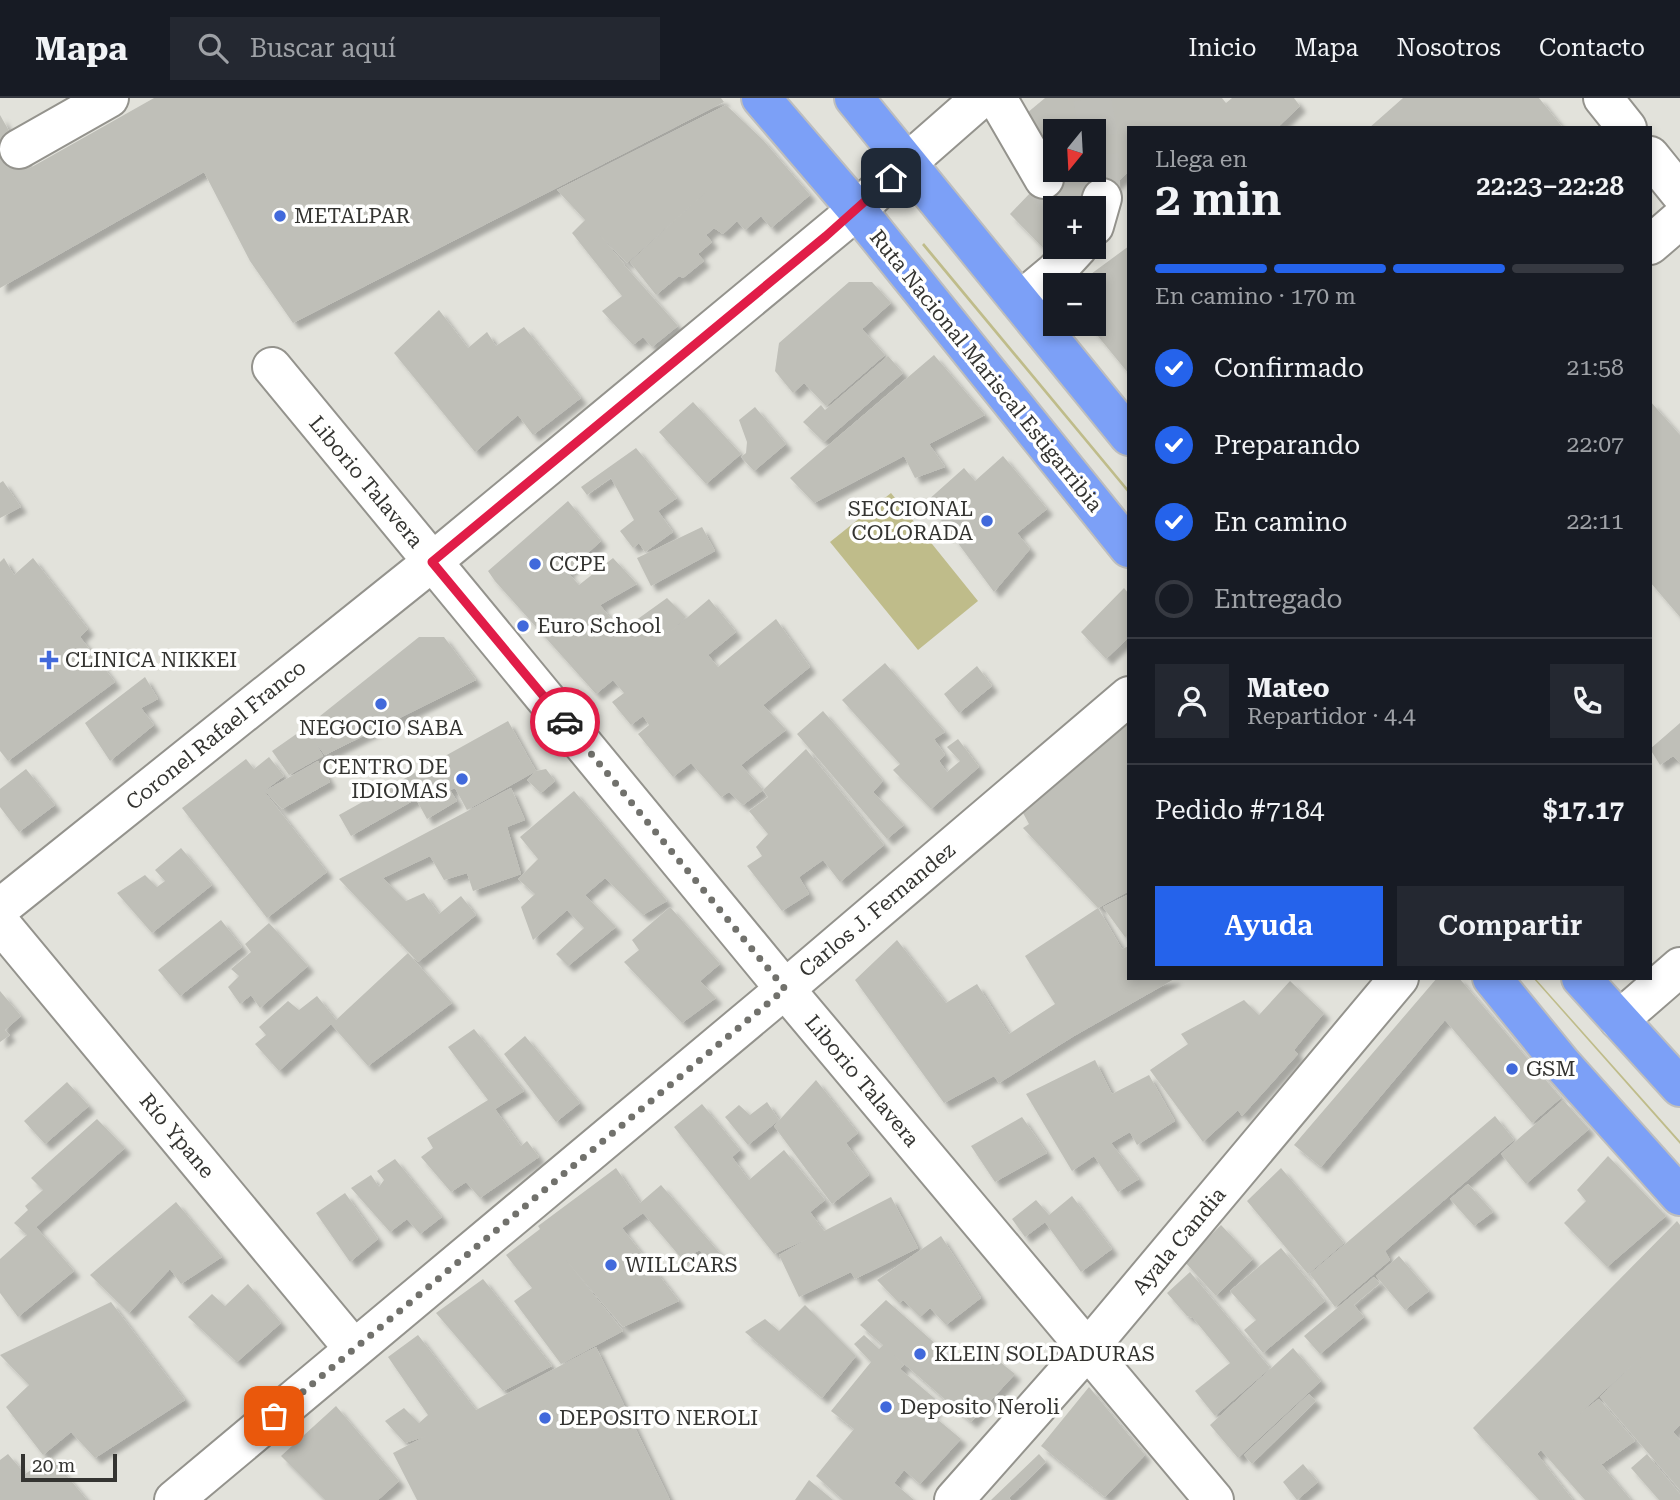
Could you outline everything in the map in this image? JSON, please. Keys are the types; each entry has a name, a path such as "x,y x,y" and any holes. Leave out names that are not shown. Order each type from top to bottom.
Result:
{"highway":[{"name":"Ruta Nacional Mariscal Estigarribia","path":"761,98 857,210 1127,546"},
{"path":"854,98 1127,434"},
{"path":"1494,980 1562,1064 1680,1196"},
{"path":"1583,980 1680,1087"}],"street":[{"path":"19,149 109,98"},
{"name":"Coronel Rafael Franco","path":"0,908 432,562 857,210 981,98"},
{"path":"998,98 1043,177"},
{"path":"1603,98 1625,126"},
{"path":"1652,158 1680,193"},
{"path":"1652,243 1680,219"},
{"path":"1020,300 1055,272 1065,259"},
{"name":"Liborio Talavera","path":"272,367 785,989 1214,1500"},
{"name":"Carlos J. Fernandez","path":"174,1500 785,989 1127,698"},
{"name":"Río Ypane","path":"0,923 354,1349"},
{"path":"1619,1020 1680,967"},
{"name":"Ayala Candia","path":"954,1500 1087,1350 1397,980"}],"shaded area":[{"path":"924,243 1127,488 1127,492 922,245"},
{"path":"891,493 978,601 918,650 830,542"},
{"path":"1535,980 1680,1141 1680,1144"}],"building":[{"path":"154,98 721,98 724,102 293,323 250,261 204,172 0,288 0,115 30,168"},
{"path":"1045,98 1222,98 1226,103 1232,98 1294,98 1300,106 1279,126 1127,126 1127,173 1103,196 1043,196 1043,248 1010,214 1043,180 1043,182 1106,182 1106,119 1043,119 1043,146 1021,118"},
{"path":"1403,98 1539,98 1561,126 1371,126"},
{"path":"726,105 763,140 810,195 771,228 761,216 745,230 737,221 723,234 714,228 706,235 712,242 698,254 704,261 683,278 679,276 656,295 630,262 708,190 627,263 598,233 625,265 623,267 625,266 678,326 652,347 643,337 633,345 602,311 622,296 572,233 585,220 557,190"},
{"path":"1127,247 1127,372 1098,336 1106,336 1106,273 1092,273"},
{"path":"849,282 872,282 891,303 862,329 885,355 826,406 804,383 793,393 775,371 779,343"},
{"path":"439,310 468,348 487,332 496,346 524,327 581,398 533,435 518,415 475,452 394,353"},
{"path":"934,355 985,415 929,444 945,467 915,478 904,456 814,503 790,478"},
{"path":"888,356 903,373 824,442 803,422 821,405 825,410"},
{"path":"693,402 741,454 706,484 659,432"},
{"path":"1652,403 1680,435 1680,617 1652,584"},
{"path":"755,407 786,444 754,471 741,457 746,453 747,442 739,420"},
{"path":"636,448 677,498 658,511 673,532 645,552 639,543 633,548 620,531 634,520 611,478 587,495 581,487"},
{"name":"SECCIONAL COLORADA","path":"1003,456 1047,509 1017,533 1030,549 994,592 927,501 964,468 975,481"},
{"path":"3,481 21,507 0,518 0,483"},
{"path":"568,501 601,541 567,572 579,585 613,558 637,584 600,605 621,631 667,598 686,617 668,634 709,599 736,632 708,655 718,667 776,619 810,667 763,705 786,730 741,765 763,790 743,805 729,792 721,797 691,763 673,777 638,734 649,725 643,716 631,725 612,702 624,693 613,680 596,694 488,571"},
{"name":"CCPE","path":"702,527 715,551 651,586 637,558"},
{"name":"CLINICA NIKKEI","path":"4,558 14,575 33,558 88,629 80,637 115,682 8,761 0,751 0,562"},
{"path":"1124,588 1127,592 1127,639 1106,659 1081,632"},
{"name":"NEGOCIO SABA","path":"419,637 444,637 476,680 325,755 315,742 323,756 289,775 272,751"},
{"path":"885,663 945,732 934,739 945,755 939,761 947,772 960,761 947,747 958,739 979,767 931,809 893,770 900,764 842,700"},
{"path":"977,666 992,686 959,713 944,694"},
{"path":"145,677 158,699 141,708 154,725 110,761 85,723"},
{"path":"823,711 883,781 873,792 904,825 887,839 797,734"},
{"name":"CENTRO DE IDIOMAS","path":"508,721 536,771 467,810 455,788 450,790 457,801 427,819 416,799 351,836 339,815"},
{"path":"1680,723 1680,763 1673,756 1660,765 1652,747"},
{"path":"1127,725 1127,892 1098,908 1023,828 1029,824 1023,813"},
{"path":"806,749 884,845 840,882 823,860 799,877 809,894 782,911 747,866 762,856 756,847 768,834 749,811 768,797 763,790"},
{"path":"269,757 284,776 264,791 327,872 267,918 182,808 246,759 254,769"},
{"path":"318,761 330,782 282,809 265,791"},
{"path":"26,769 55,805 19,832 0,807 0,789"},
{"path":"546,769 555,781 541,793 527,780 536,771"},
{"path":"511,788 525,820 507,827 521,874 473,891 467,873 444,880 430,856 383,878 406,901 424,893 439,914 461,896 476,915 418,962 339,879"},
{"path":"574,791 667,901 643,915 605,878 585,895 616,927 568,966 556,954 584,928 567,910 533,940 521,907 535,894 518,879 538,859 520,837"},
{"path":"181,848 212,885 152,933 117,893 145,875 157,887 165,881 155,870"},
{"path":"1127,895 1127,936 1125,937 1103,907"},
{"path":"670,907 720,964 700,981 716,998 682,1023 624,962 639,950 632,940"},
{"path":"1098,908 1122,949 1127,947 1127,980 1172,980 1074,1036 999,1083 994,1076 944,1103 855,980 897,940 946,1003 977,984 1009,1034 1055,1004 1025,956"},
{"path":"221,920 242,947 180,996 158,970"},
{"path":"269,923 308,966 260,1008 251,995 240,1004 228,987 239,976 231,969 251,952 245,944"},
{"path":"408,953 452,1003 368,1066 331,1024 279,1071 255,1044 266,1035 259,1027 288,1001 299,1010 317,996 336,1020"},
{"name":"GSM","path":"1435,980 1461,980 1561,1098 1532,1123 1445,1020 1321,1167 1294,1145"},
{"path":"1290,981 1324,1013 1294,1050 1298,1054 1242,1116 1238,1110 1203,1142 1150,1070 1188,1044 1181,1034 1244,1000 1259,1015"},
{"path":"0,991 21,1016 5,1030 10,1035 0,1042"},
{"path":"474,1029 524,1091 495,1109 521,1146 527,1141 539,1157 480,1198 466,1182 451,1192 421,1157 433,1148 427,1138 488,1100 448,1047"},
{"path":"525,1036 580,1103 556,1122 504,1054"},
{"path":"1095,1060 1112,1094 1149,1075 1175,1121 1137,1145 1130,1132 1111,1143 1139,1179 1118,1192 1094,1156 1072,1171 1026,1094"},
{"path":"816,1080 858,1133 846,1143 869,1175 832,1204 774,1126"},
{"path":"67,1082 89,1106 45,1144 24,1121"},
{"path":"1563,1100 1589,1129 1526,1184 1501,1154"},
{"path":"767,1102 779,1120 748,1145 725,1117 739,1105 750,1115"},
{"path":"702,1104 740,1150 732,1157 749,1180 784,1150 825,1200 810,1212 824,1231 891,1197 918,1248 855,1279 851,1272 799,1297 779,1255 809,1238 774,1254 674,1127"},
{"name":"GSM","path":"1495,1116 1514,1140 1385,1251 1390,1260 1335,1307 1310,1274"},
{"path":"1022,1117 1047,1153 995,1182 971,1146"},
{"path":"97,1119 125,1148 36,1227 74,1271 18,1317 0,1293 0,1259 27,1235 14,1223 28,1210 25,1206 43,1190 31,1178"},
{"path":"1608,1156 1666,1216 1607,1267 1564,1223 1586,1201 1577,1190"},
{"path":"395,1159 442,1217 420,1234 407,1219 390,1232 351,1188 371,1175 379,1187 384,1180 377,1171"},
{"path":"616,1168 640,1203 661,1185 723,1257 711,1266 700,1250 682,1259 643,1213 622,1228 679,1301 623,1327 565,1259 623,1331 561,1364 514,1301 532,1288 506,1255 540,1229 538,1226"},
{"path":"1281,1168 1344,1243 1308,1274 1247,1201"},
{"path":"1468,1184 1493,1212 1474,1226 1450,1199"},
{"path":"345,1193 378,1239 350,1262 316,1213"},
{"path":"1072,1196 1112,1249 1081,1272 1045,1222 1025,1237 1012,1219 1036,1200 1049,1215"},
{"path":"176,1202 222,1257 181,1284 170,1269 129,1313 90,1275"},
{"path":"1677,1221 1680,1225 1680,1425 1673,1432 1680,1440 1680,1490 1600,1397 1642,1356 1578,1415 1599,1399 1635,1441 1602,1464 1596,1458 1631,1500 1585,1500 1541,1450 1537,1454 1573,1500 1539,1500 1473,1428"},
{"path":"1221,1225 1253,1259 1216,1296 1184,1261"},
{"path":"941,1236 981,1298 946,1325 930,1308 920,1317 903,1300 899,1303 877,1280"},
{"path":"1281,1248 1325,1301 1263,1353 1244,1330 1256,1320 1230,1291"},
{"path":"1399,1256 1429,1291 1405,1310 1376,1276"},
{"path":"1190,1272 1270,1368 1215,1416 1195,1391 1230,1363 1193,1318 1187,1316 1167,1293"},
{"path":"1374,1277 1380,1283 1354,1305 1364,1317 1320,1354 1304,1336"},
{"path":"483,1279 552,1366 503,1391 436,1313"},
{"path":"248,1284 281,1323 237,1362 188,1317 212,1294 225,1306"},
{"path":"886,1300 956,1362 975,1342 1015,1374 971,1422 894,1355 904,1365 900,1369 940,1403 931,1414 961,1439 920,1484 904,1470 894,1483 914,1500 843,1500 816,1476 854,1429 831,1411 871,1362 854,1344 864,1335 879,1349 883,1345 860,1325"},
{"path":"111,1302 185,1400 95,1458 71,1432 43,1455 6,1407 29,1385 0,1355"},
{"path":"805,1305 856,1356 822,1398 745,1332 765,1319 779,1331"},
{"name":"DEPOSITO NEROLI","path":"418,1335 476,1410 596,1347 670,1500 417,1500 393,1453 426,1436 405,1443 385,1421 404,1408 419,1423 428,1415 388,1357"},
{"path":"1293,1348 1321,1381 1238,1458 1210,1425"},
{"path":"1089,1387 1145,1455 1105,1497 1041,1446"},
{"path":"1309,1394 1316,1401 1252,1464 1244,1455"},
{"path":"336,1406 399,1481 378,1500 325,1500 281,1456"},
{"path":"8,1454 25,1474 51,1457 87,1500 0,1500 0,1460"},
{"path":"1039,1454 1046,1462 1009,1498 1011,1500 991,1500"},
{"path":"1647,1454 1680,1494 1680,1500 1659,1500 1631,1468"},
{"path":"1303,1464 1318,1482 1297,1500 1283,1482"},
{"path":"809,1480 833,1500 795,1500"}],"tunnel":[{"path":"1092,98 1098,130 1102,196"},
{"path":"1046,182 1054,196"}],"way so far":[{"path":"274,1416 785,989 565,722"}],"place":[{"name":"METALPAR","path":"280,216"},
{"name":"SECCIONAL COLORADA","path":"987,521"},
{"name":"CCPE","path":"535,564"},
{"name":"Euro School","path":"523,626"},
{"name":"CLINICA NIKKEI","path":"49,660"},
{"name":"NEGOCIO SABA","path":"381,704"},
{"name":"CENTRO DE IDIOMAS","path":"462,779"},
{"name":"GSM","path":"1512,1069"},
{"name":"WILLCARS","path":"611,1265"},
{"name":"KLEIN SOLDADURAS","path":"920,1354"},
{"name":"Deposito Neroli","path":"886,1407"},
{"name":"DEPOSITO NEROLI","path":"545,1418"}],"route":[{"path":"565,722 432,562 826,236 891,178"}]}
